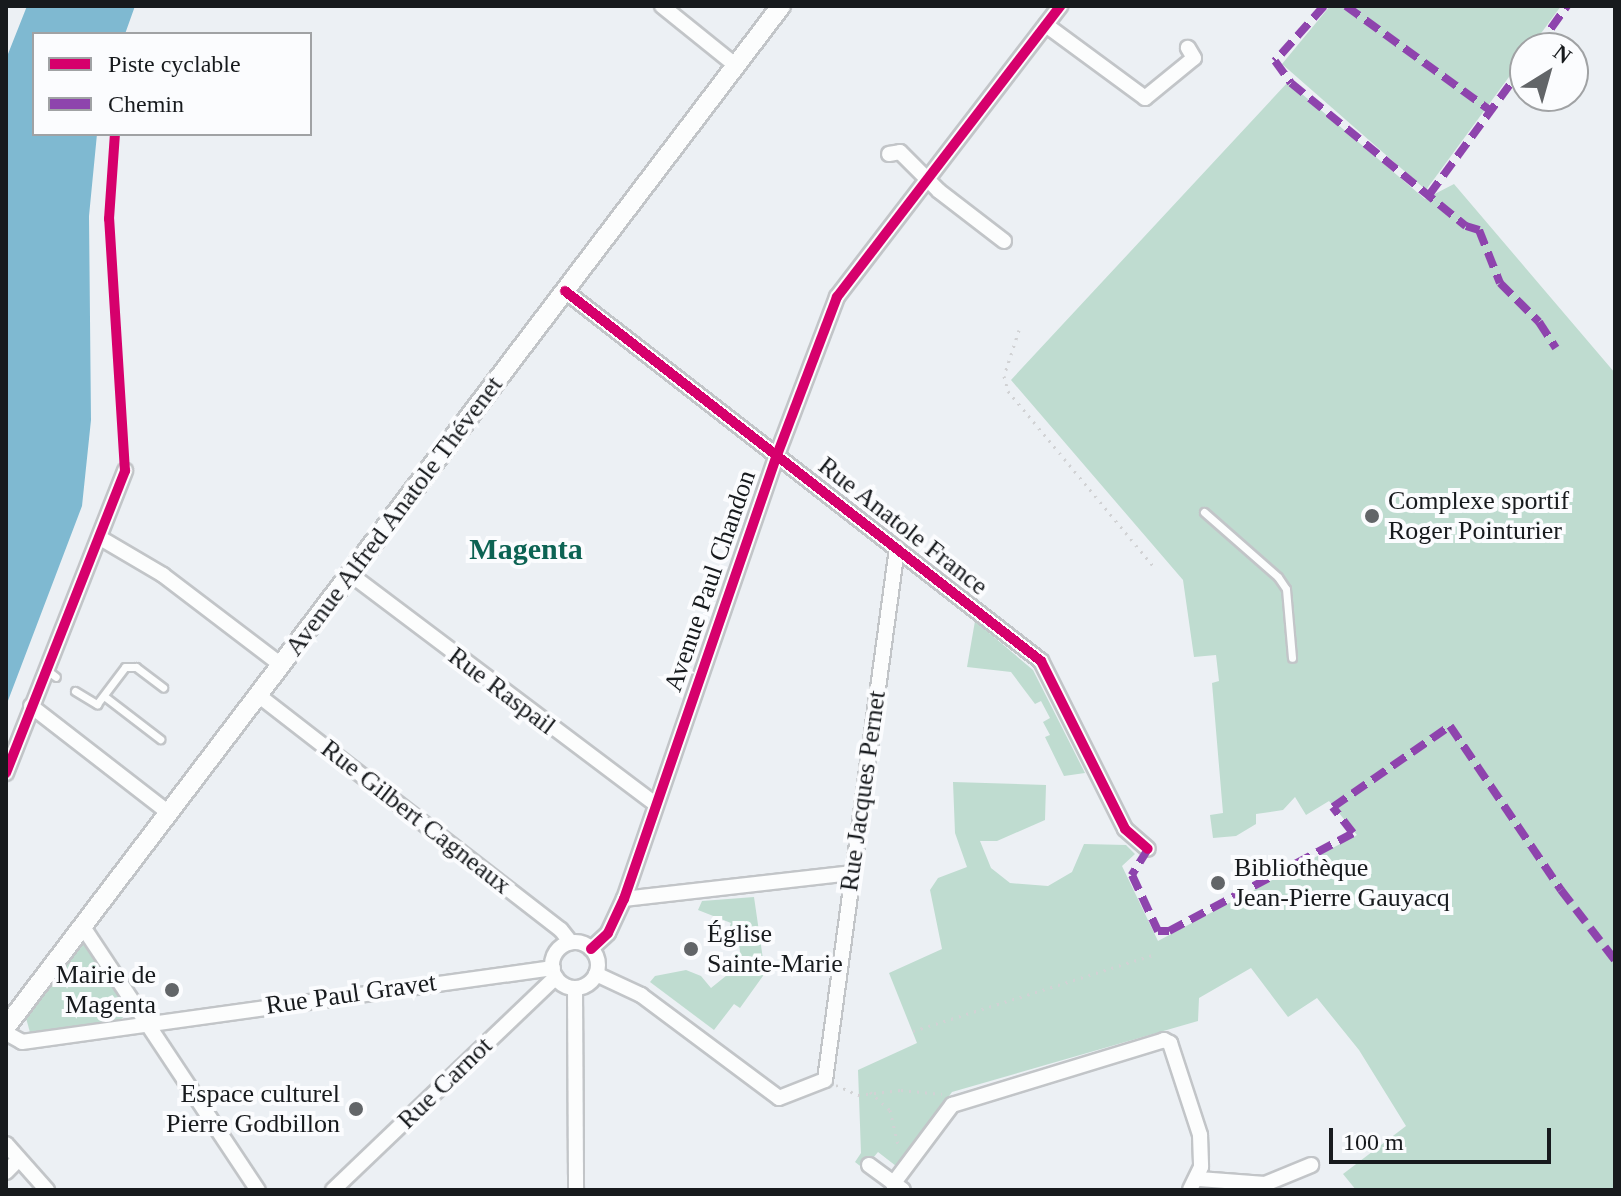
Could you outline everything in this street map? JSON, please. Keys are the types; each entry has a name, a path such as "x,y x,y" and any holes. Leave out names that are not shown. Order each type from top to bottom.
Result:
{"main road":[{"name":"Avenue Alfred Anatole Thévenet","path":"6,1030 781,6"}],"street":[{"path":"662,6 735,65"},
{"name":"Avenue Paul Chandon","path":"591,949 608,933 624,899 777,455 837,297 1060,6"},
{"path":"1046,25 1145,98 1194,58 1188,48"},
{"path":"889,154 900,152 929,180 1004,241"},
{"name":"Rue Anatole France","path":"565,291 1041,661 1125,829 1148,849"},
{"path":"6,773 31,706 51,673 125,471"},
{"path":"102,539 163,575 281,665"},
{"name":"Rue Jacques Pernet","path":"825,1080 897,548"},
{"name":"Rue Raspail","path":"350,574 656,805"},
{"name":"Rue Gilbert Cagneaux","path":"258,695 561,930 571,943"},
{"path":"31,706 169,813"},
{"path":"624,899 851,873"},
{"path":"83,927 150,1022 258,1190"},
{"path":"571,943 591,949 598,961 596,974 575,988 554,972 555,955 571,943"},
{"name":"Rue Paul Gravet","path":"6,1030 22,1042 150,1022 554,972"},
{"name":"Rue Carnot","path":"333,1190 554,972"},
{"path":"596,974 641,995 779,1098 825,1080"},
{"path":"575,988 576,1190"},
{"path":"869,1165 898,1187 906,1166 952,1105 1164,1040 1170,1043 1200,1135 1194,1184 1265,1184 1311,1165"},
{"path":"6,1144 47,1190"},
{"path":"6,1172 19,1159"}],"lane":[{"path":"1204,512 1278,577 1286,589 1292,658"},
{"path":"75,691 94,704 104,696 125,667 136,667 163,687"},
{"path":"104,696 160,739"}],"path":[{"path":"1019,330 1004,376 1008,391 1154,567"},
{"path":"913,1031 1153,955"},
{"path":"825,1080 858,1095 870,1092 937,1093 952,1105"},
{"path":"870,1092 890,1110 906,1166"}],"green space":[{"path":"1330,6 1561,6 1542,32 1509,32 1509,77 1426,190 1282,64"},
{"path":"1288,82 1425,199 1454,184 1615,373 1615,1190 1356,1190 1343,1174 1406,1126 1359,1050 1317,998 1288,1017 1251,968 1199,998 1198,1021 952,1092 896,1166 878,1152 864,1169 855,1162 861,1153 858,1070 917,1043 889,973 942,949 930,890 938,878 967,867 955,833 953,782 1046,785 1045,820 997,841 980,841 991,868 1010,883 1048,886 1072,872 1084,844 1126,845 1135,854 1122,866 1158,941 1357,835 1329,801 1306,815 1295,797 1283,810 1256,814 1256,824 1236,836 1213,838 1210,815 1223,813 1212,683 1219,681 1216,655 1194,657 1183,580 1011,380"},
{"path":"975,621 1033,670 1085,773 1064,776 1045,737 1050,735 1043,722 1050,718 1041,701 1035,704 1011,672 967,667"},
{"path":"754,897 765,973 740,1008 734,1004 714,1030 650,982 655,976 686,970 701,976 711,988 737,967 733,957 740,952 738,935 728,931 731,923 698,910 702,901"},
{"path":"87,943 127,1007 125,1015 117,1024 31,1036 26,1018 80,945"}],"water":[{"path":"27,6 135,6 126,32 32,32 32,136 97,136 89,216 91,420 82,506 6,706 6,59"}],"marked path":[{"path":"1324,6 1275,61 1291,83 1466,226 1479,230 1500,283 1539,322 1556,348"},
{"path":"1346,6 1491,111"},
{"path":"1548,32 1567,6"},
{"path":"1429,195 1509,86"},
{"path":"1148,849 1132,875 1158,931 1169,931 1353,833 1333,807 1450,726 1561,890 1615,960"}],"cycle path":[{"path":"591,949 608,933 624,899 777,455 837,297 1060,6"},
{"path":"6,773 125,471 109,219 115,136"},
{"path":"565,291 1041,661 1125,829 1148,849"}],"place":[{"name":"Complexe sportif Roger Pointurier","path":"1372,516"},
{"name":"Bibliothèque Jean-Pierre Gauyacq","path":"1218,883"},
{"name":"Église Sainte-Marie","path":"691,949"},
{"name":"Mairie de Magenta","path":"172,990"},
{"name":"Espace culturel Pierre Godbillon","path":"356,1109"}],"district":[{"name":"Magenta","path":"526,549"}]}
